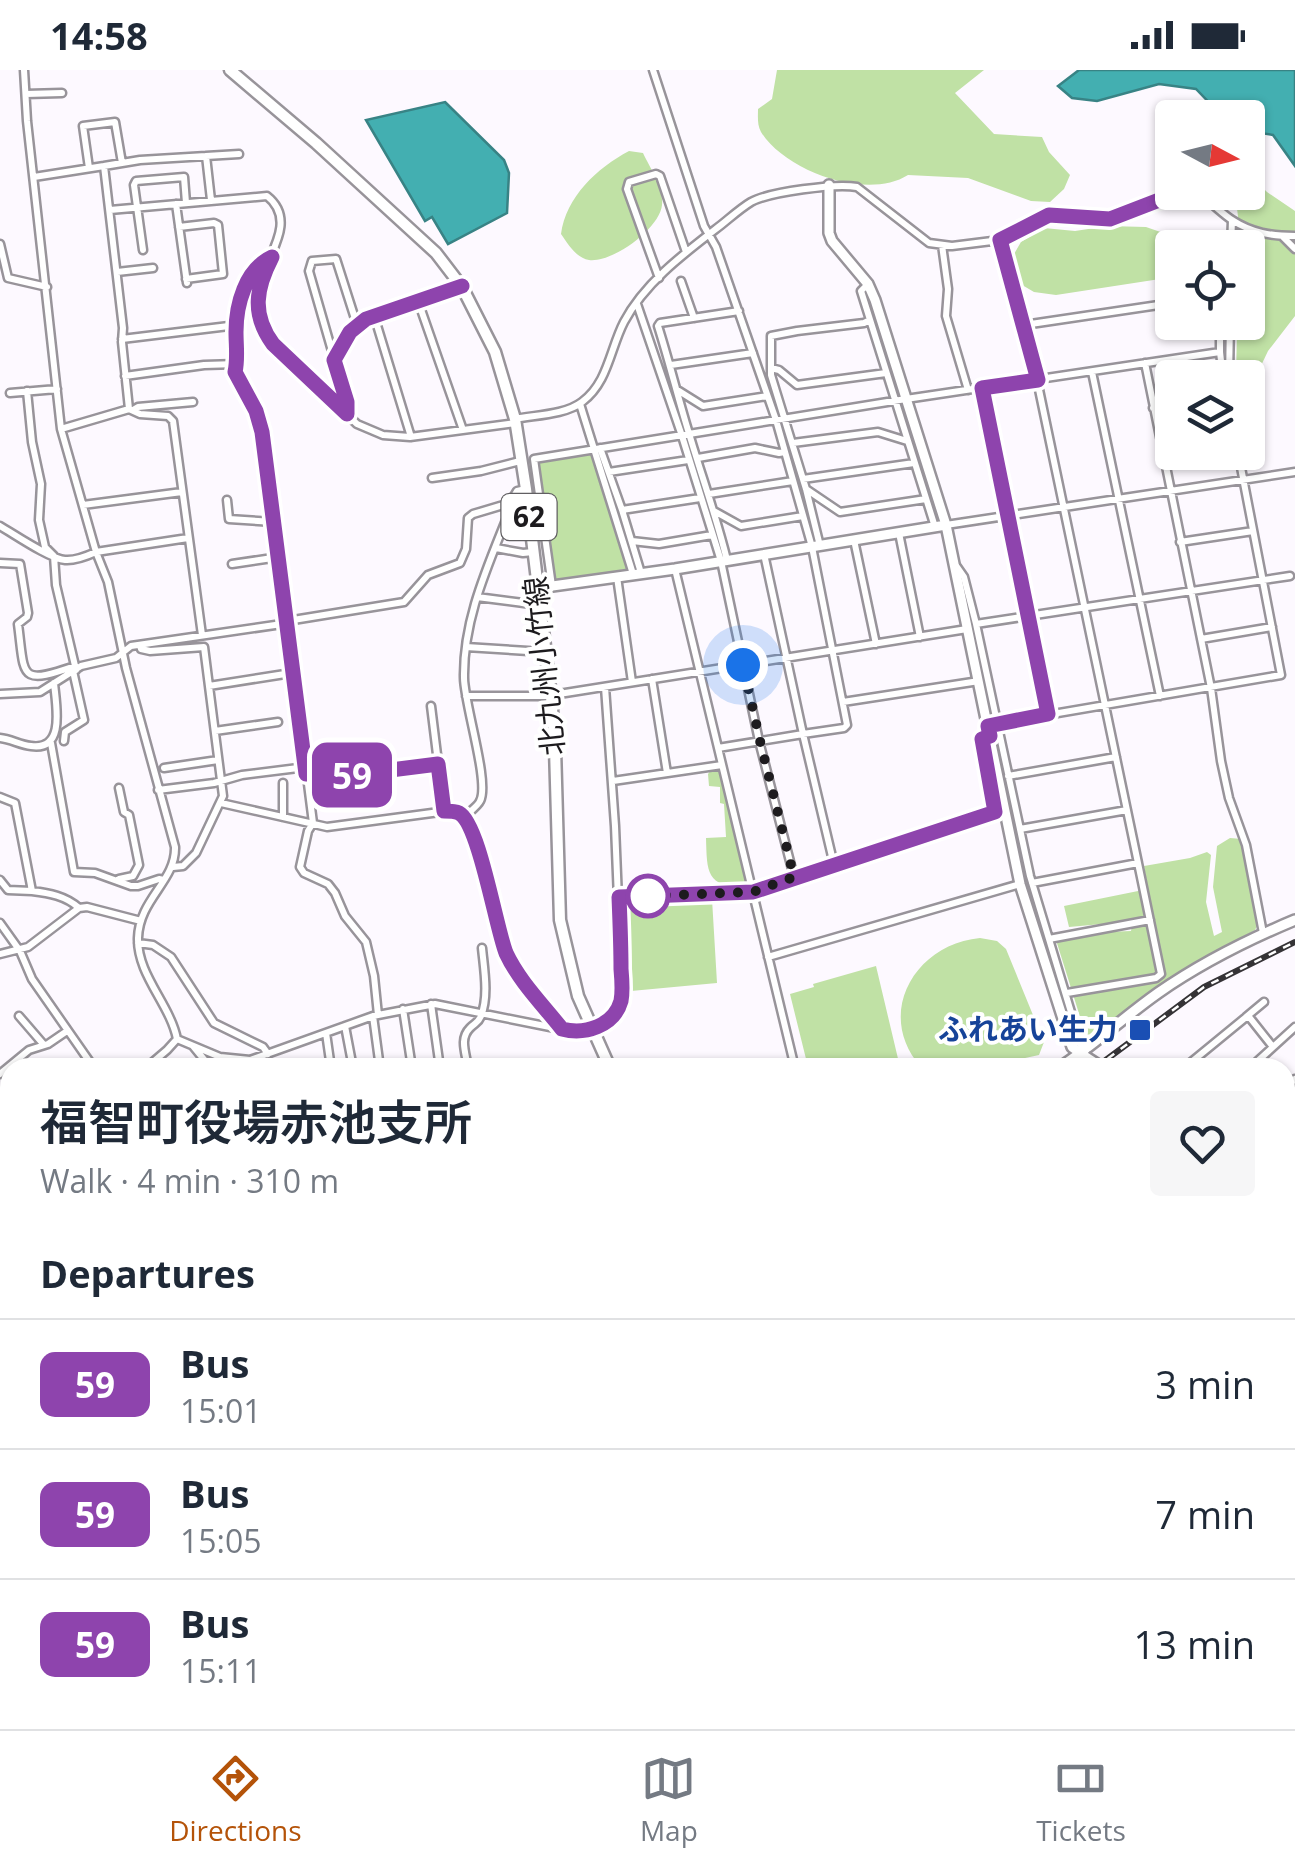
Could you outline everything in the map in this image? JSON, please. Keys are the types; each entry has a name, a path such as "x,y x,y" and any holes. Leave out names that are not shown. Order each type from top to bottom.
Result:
{"main road":[{"name":"北九州小竹線","path":"230,70 414,231 450,269 495,352 507,387 522,461 555,695 560,920 578,996 605,1058"}],"street":[{"path":"24,70 61,429 108,582 122,652 175,847 173,867 146,906 141,921 141,962 170,1015 177,1038 230,1058"},
{"path":"653,70 704,226 739,310 768,396 793,443 806,489 848,725 718,748"},
{"path":"26,94 62,93"},
{"path":"88,168 83,126 115,122 122,163"},
{"path":"34,177 122,163 238,154"},
{"path":"206,156 211,200"},
{"path":"104,166 131,410"},
{"path":"659,278 627,189 629,182 660,176 686,252"},
{"path":"143,250 136,181 184,177 186,202"},
{"path":"829,185 828,224 832,241 868,284 875,300 901,400 972,627 1020,884 1072,1047 1089,1058"},
{"path":"110,210 260,196 272,199 278,210 278,240 258,289 259,316 266,334 357,424 394,437 515,421 580,404 606,371 624,323 637,303 686,252 755,200 829,185 856,187 929,243 952,246 1000,240 1049,215 1110,219 1155,202"},
{"path":"176,204 186,281 223,274 218,225 179,227"},
{"path":"1220,210 1262,234 1295,236"},
{"path":"1232,220 1232,230"},
{"path":"1282,236 1295,249"},
{"path":"1000,240 1038,380 1160,974 1156,978 1067,993"},
{"path":"0,244 8,278 47,286"},
{"path":"942,244 948,290 946,316 968,390"},
{"path":"272,257 255,269 246,285 236,325 235,372 256,411 262,432 307,771 312,823 300,867 304,873 328,884 345,916 366,942 374,976 379,1058"},
{"path":"347,414 347,402 308,270 312,261 336,258 357,325"},
{"path":"116,272 153,268"},
{"path":"681,281 694,318"},
{"path":"868,284 861,291 886,373 901,400 914,464 941,526"},
{"path":"334,360 357,325 372,316 462,286"},
{"path":"418,301 462,430"},
{"path":"637,303 686,435 705,496 712,535 724,561"},
{"path":"1024,326 1155,306"},
{"path":"686,435 678,391 658,326 739,310"},
{"path":"372,316 412,436"},
{"path":"816,547 785,452 771,368 772,336 870,320"},
{"path":"122,339 236,325"},
{"path":"1220,340 1222,360"},
{"path":"552,586 534,459 1220,352"},
{"path":"671,365 753,353"},
{"path":"125,376 204,364 237,364"},
{"path":"1144,364 1211,688 1221,761 1229,798 1246,844 1263,933"},
{"path":"771,368 797,386 886,373"},
{"path":"1092,372 1160,696"},
{"path":"982,388 1048,714"},
{"path":"10,393 56,389"},
{"path":"678,391 703,406 768,396"},
{"path":"27,392 40,484 39,520 45,547 54,556 56,585 84,720 65,732 64,742"},
{"path":"61,429 138,407 193,402"},
{"path":"580,404 637,573"},
{"path":"131,410 168,416 174,421 202,635"},
{"path":"793,443 878,432 908,441"},
{"path":"609,472 755,448 785,452"},
{"path":"596,449 609,472 632,540 637,573"},
{"path":"432,478 522,461"},
{"path":"803,479 914,464"},
{"path":"619,897 753,892 995,812 982,739 992,729 1048,714 1281,675 1241,470"},
{"path":"538,588 1295,472"},
{"path":"622,510 793,480"},
{"path":"464,817 482,794 464,683 469,620 510,503 517,491 526,489"},
{"path":"806,489 840,512 926,499"},
{"path":"83,505 182,492"},
{"path":"705,496 714,512 743,665 794,877"},
{"path":"227,500 229,519 274,522"},
{"path":"0,563 20,564 28,613 18,624 24,668 28,675 56,674 116,658 140,644 404,602 428,575 460,563 466,549 468,518 510,503"},
{"path":"714,512 741,526 803,516"},
{"path":"0,526 64,560 188,538"},
{"path":"1180,542 1252,530"},
{"path":"899,533 920,637"},
{"path":"632,540 659,544 712,535"},
{"path":"854,540 876,644"},
{"path":"495,548 534,552"},
{"path":"764,554 834,865"},
{"path":"232,564 278,557"},
{"path":"675,569 793,1058"},
{"path":"616,576 632,682"},
{"path":"466,696 555,695 1290,576"},
{"path":"476,597 540,605"},
{"path":"972,627 978,681 1008,776 1032,883 1083,1054"},
{"path":"1201,639 1272,627"},
{"path":"140,644 141,649 150,651 204,646 221,803 196,853 182,866 173,867"},
{"path":"466,647 546,652"},
{"path":"0,694 40,692 75,669"},
{"path":"209,686 285,674"},
{"path":"652,679 667,774"},
{"path":"843,702 978,681"},
{"path":"54,684 58,722 50,743 74,872 95,873 138,886 164,880"},
{"path":"256,1058 376,1016 431,1004 570,1031 591,1030 614,1015 622,997 605,687"},
{"path":"431,706 444,811"},
{"path":"214,731 278,722"},
{"path":"0,738 32,747 50,743"},
{"path":"1008,776 1116,757"},
{"path":"164,768 218,760"},
{"path":"307,771 343,776 438,764"},
{"path":"158,790 221,782 242,775 359,765"},
{"path":"613,780 722,765"},
{"path":"282,816 284,784"},
{"path":"115,880 133,876 139,865 119,788"},
{"path":"0,797 15,803 32,891"},
{"path":"221,803 327,827 458,812 474,837 507,954 562,1029"},
{"path":"1020,829 1127,810"},
{"path":"1032,883 1138,862"},
{"path":"0,880 8,890 56,895 79,908"},
{"path":"768,957 1020,884"},
{"path":"0,954 28,947 79,908 141,921"},
{"path":"1049,938 1150,920"},
{"path":"1076,1058 1163,990 1215,958 1295,920"},
{"path":"0,924 20,951 32,979 87,1058"},
{"path":"138,943 153,945 171,957 214,1023 268,1054"},
{"path":"466,1058 463,1040 482,1012 482,948"},
{"path":"1196,1058 1264,1002"},
{"path":"431,1004 439,1058"},
{"path":"403,1009 410,1058"},
{"path":"19,1016 44,1046"},
{"path":"1245,1018 1250,1018 1273,1047"},
{"path":"345,1026 351,1058"},
{"path":"1261,1058 1295,1027"},
{"path":"23,1058 29,1050 44,1046 67,1030"},
{"path":"326,1033 330,1058"},
{"path":"158,1058 177,1038"},
{"path":"193,1045 203,1058"}],"green space":[{"path":"777,70 984,70 955,93 994,134 1042,137 1049,152 1070,175 1064,189 1050,202 1031,201 968,178 908,175 871,185 828,178 788,159 761,132 758,109 772,99"},
{"path":"629,151 643,153 656,178 662,198 659,214 644,233 622,250 599,259 584,259 561,234 569,208 595,175"},
{"path":"1265,190 1295,211 1295,316 1264,360 1236,360 1237,340 1265,340 1265,230 1240,230 1237,210 1265,210"},
{"path":"1108,226 1155,230 1155,280 1056,295 1034,292 1017,282 1014,254 1021,242 1044,228 1075,231"},
{"path":"591,453 627,569 556,580 538,462"},
{"path":"711,770 719,770 748,884 745,887 723,884 708,868 706,838 726,837 720,787 709,786"},
{"path":"1230,838 1242,839 1255,930 1175,975 1089,1038 1086,1036 1056,940 1131,931 1132,925 1069,927 1064,906 1148,889 1144,866 1207,852 1211,855 1206,902 1214,936 1222,932 1213,887 1217,846"},
{"path":"712,899 717,983 631,991 626,904"},
{"path":"980,938 997,941 1006,949 1044,1042 1039,1055 915,1058 901,1025 902,1004 920,967 957,943"},
{"path":"876,966 898,1058 806,1058 790,994 814,987 813,984"}],"water":[{"path":"1079,70 1295,70 1295,166 1273,135 1265,134 1265,100 1207,100 1196,89 1159,84 1097,101 1072,98 1058,86"},
{"path":"445,102 504,160 509,173 507,213 448,244 432,217 425,221 366,120"}],"railway":[{"path":"1108,1058 1204,987 1295,942"}],"bus line":[{"name":"59","path":"462,286 366,319 350,332 334,360 347,414 266,334 259,316 258,289 272,257 255,269 241,298 235,372 256,411 262,432 306,774 343,776 438,764 444,811 458,812 464,817 474,837 501,937 516,971 562,1029 591,1030 614,1015 622,997 619,897 753,892 995,812 982,739 990,736 988,726 1048,714 982,388 1038,380 1000,240 1049,215 1110,219 1155,201"}],"place":[{"name":"ふれあい生力","path":"1140,1030"}],"route":[{"path":"648,896 753,892 794,877 743,665"}]}
